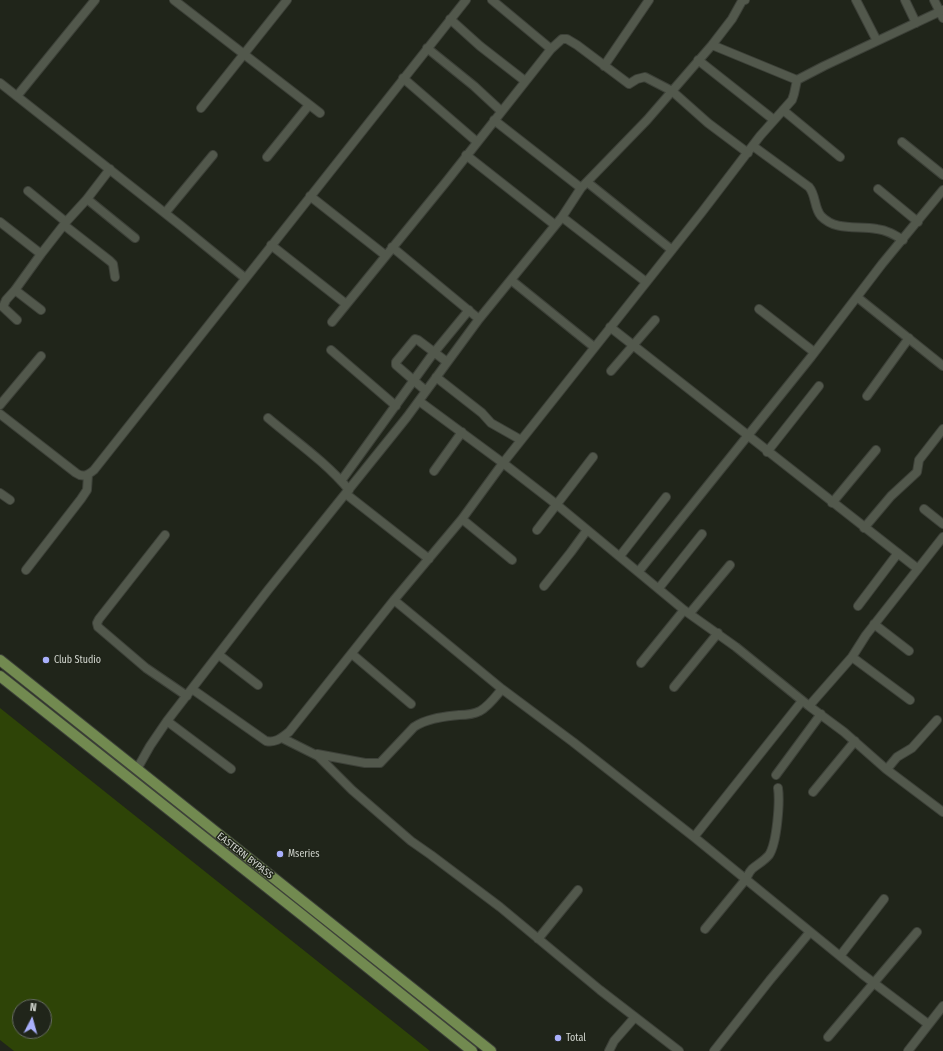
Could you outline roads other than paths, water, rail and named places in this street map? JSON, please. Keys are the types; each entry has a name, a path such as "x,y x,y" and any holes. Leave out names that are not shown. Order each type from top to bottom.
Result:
{"main road":[{"name":"EASTERN BYPASS","path":"0,660 491,1051"},
{"name":"EASTERN BYPASS","path":"0,676 472,1051"},
{"path":"375,973 383,964"}],"street":[{"path":"17,96 94,0"},
{"path":"174,0 244,53 320,114"},
{"path":"201,108 287,0"},
{"path":"492,0 551,49"},
{"path":"604,66 649,0"},
{"path":"137,769 150,746 189,692 219,656 268,590 419,401 447,362 562,216 584,185 647,120 712,45 732,19 743,0"},
{"path":"856,0 877,40"},
{"path":"905,0 916,22"},
{"path":"712,45 797,80 877,40 916,22 942,13 934,0"},
{"path":"0,414 80,476 88,475 94,470 450,19 462,1"},
{"path":"450,19 480,46 525,81"},
{"path":"332,322 551,49 562,39 567,39 629,84 637,79 645,77 672,91 708,123 748,153"},
{"path":"427,48 474,86 501,111"},
{"path":"698,60 774,120"},
{"path":"403,78 477,142"},
{"path":"165,536 99,619 97,623 98,627 131,656 266,741 272,742 282,738 289,732 394,600 462,519 521,440 783,110 794,94 797,80"},
{"path":"0,83 110,169 245,278"},
{"path":"267,158 309,105"},
{"path":"783,110 840,157"},
{"path":"494,120 672,250"},
{"path":"902,142 943,175"},
{"path":"753,146 809,188 813,193 819,212 824,218 842,227 871,228 886,231 903,240"},
{"path":"165,213 213,155"},
{"path":"466,155 555,225"},
{"path":"17,320 3,307 6,300 15,290 40,254 87,199 110,169"},
{"path":"878,189 918,222"},
{"path":"638,571 943,190"},
{"path":"28,191 110,261 115,277"},
{"path":"310,196 385,255"},
{"path":"87,199 135,238"},
{"path":"562,216 646,282"},
{"path":"0,222 40,254"},
{"path":"271,245 346,304"},
{"path":"392,247 480,319"},
{"path":"511,280 594,347"},
{"path":"15,290 41,310"},
{"path":"857,297 943,366"},
{"path":"759,309 814,352"},
{"path":"341,481 434,352 469,310"},
{"path":"611,371 655,320"},
{"path":"610,327 767,452 918,569"},
{"path":"867,396 909,338"},
{"path":"426,391 396,365 396,362 415,339 447,362"},
{"path":"331,350 396,406"},
{"path":"0,405 41,356"},
{"path":"436,377 482,413 491,423 521,440"},
{"path":"767,452 819,386"},
{"path":"419,401 556,504 687,612 718,633 764,668 806,704 821,714 943,812"},
{"path":"268,418 319,460 341,481 347,492 429,559"},
{"path":"864,528 892,496 917,472 918,462 943,429"},
{"path":"434,471 462,432"},
{"path":"832,503 876,450"},
{"path":"537,530 593,457"},
{"path":"26,570 87,490 88,475"},
{"path":"0,493 10,500"},
{"path":"620,556 666,497"},
{"path":"924,509 943,524"},
{"path":"462,519 512,560"},
{"path":"544,586 572,552 587,530"},
{"path":"659,588 702,534"},
{"path":"694,837 806,704 852,657 874,624 943,537"},
{"path":"858,606 898,553"},
{"path":"640,663 730,565"},
{"path":"394,600 502,689 573,742 694,837 873,983 928,1024"},
{"path":"874,624 909,652"},
{"path":"674,688 718,633"},
{"path":"352,654 411,704"},
{"path":"219,656 258,685"},
{"path":"852,657 910,700"},
{"path":"314,754 365,763 380,763 411,730 420,723 441,717 479,712 489,704 502,689"},
{"path":"776,775 821,714"},
{"path":"888,769 897,757 912,748 936,720"},
{"path":"167,721 231,769"},
{"path":"282,738 314,754 327,764 352,790 411,842 453,871 500,907 679,1051"},
{"path":"813,792 855,741"},
{"path":"705,929 746,879 750,871 765,859 771,850 779,802 778,788"},
{"path":"538,939 578,890"},
{"path":"840,956 884,899"},
{"path":"714,1051 810,932"},
{"path":"828,1037 916,932"},
{"path":"908,1051 943,1006"},
{"path":"609,1051 614,1042 635,1017"}],"place":[{"name":"Club Studio","path":"46,660"},
{"name":"Mseries","path":"280,854"},
{"name":"Total","path":"558,1038"}]}
